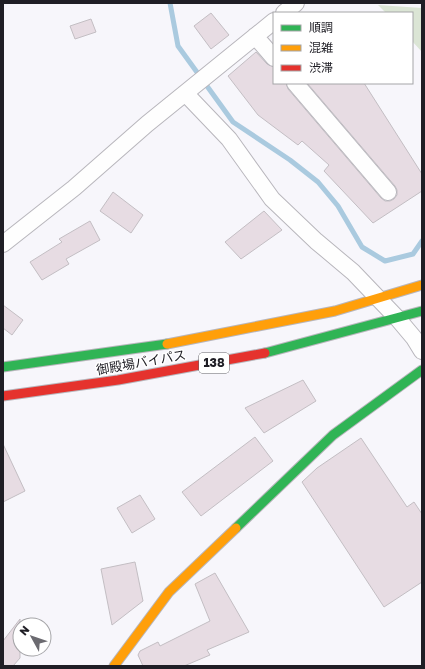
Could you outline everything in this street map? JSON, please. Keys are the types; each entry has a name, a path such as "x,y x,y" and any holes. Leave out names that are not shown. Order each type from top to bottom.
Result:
{"main road":[{"name":"御殿場バイパス","path":"3,367 160,345 335,311 422,285"},
{"name":"御殿場バイパス","path":"3,396 118,380 256,356 398,319 422,311"},
{"path":"114,666 169,592 333,435 422,370"}],"street":[{"path":"285,12 296,3"},
{"path":"3,244 74,188 185,93 273,22"},
{"path":"255,36 273,57"},
{"path":"296,84 388,192"},
{"path":"185,93 228,139 272,199 316,241 353,272 398,319 414,338 422,351"}],"green space":[{"path":"378,5 422,8 422,52 413,42 413,12 385,12"}],"building":[{"path":"211,13 229,35 211,49 194,26"},
{"path":"91,19 96,32 75,39 70,26"},
{"path":"256,52 267,64 273,67 273,84 286,84 288,89 381,198 385,201 390,201 397,195 395,186 308,84 365,84 422,174 422,191 373,223 324,171 329,165 302,141 298,145 258,115 228,76"},
{"path":"113,192 143,215 131,233 100,211"},
{"path":"264,211 282,230 241,259 225,242"},
{"path":"90,221 100,240 66,259 69,264 42,280 30,262 62,242 59,239"},
{"path":"3,305 23,320 12,335 3,328"},
{"path":"303,380 316,401 264,433 245,408"},
{"path":"255,437 273,461 201,516 182,492"},
{"path":"361,438 407,507 414,502 422,514 422,582 384,607 302,482 317,468"},
{"path":"3,444 25,491 3,502"},
{"path":"140,495 155,519 132,533 117,508"},
{"path":"135,562 143,601 112,625 101,569"},
{"path":"215,573 249,632 207,650 210,655 184,666 143,666 138,655 140,651 158,642 160,646 210,621 195,584"},
{"path":"12,629 12,657 20,657 13,666 3,666 3,641"}],"waterway":[{"path":"170,3 178,46 233,122 290,160 318,182 338,206 362,247 385,261 413,254 422,241"}],"traffic: fast":[{"path":"265,353 422,311"},
{"path":"3,367 167,344"},
{"path":"236,528 333,435 422,370"}],"traffic: slow":[{"path":"167,344 335,311 422,285"},
{"path":"114,666 169,592 236,528"}],"traffic: jam":[{"path":"3,396 118,380 265,353"}]}
